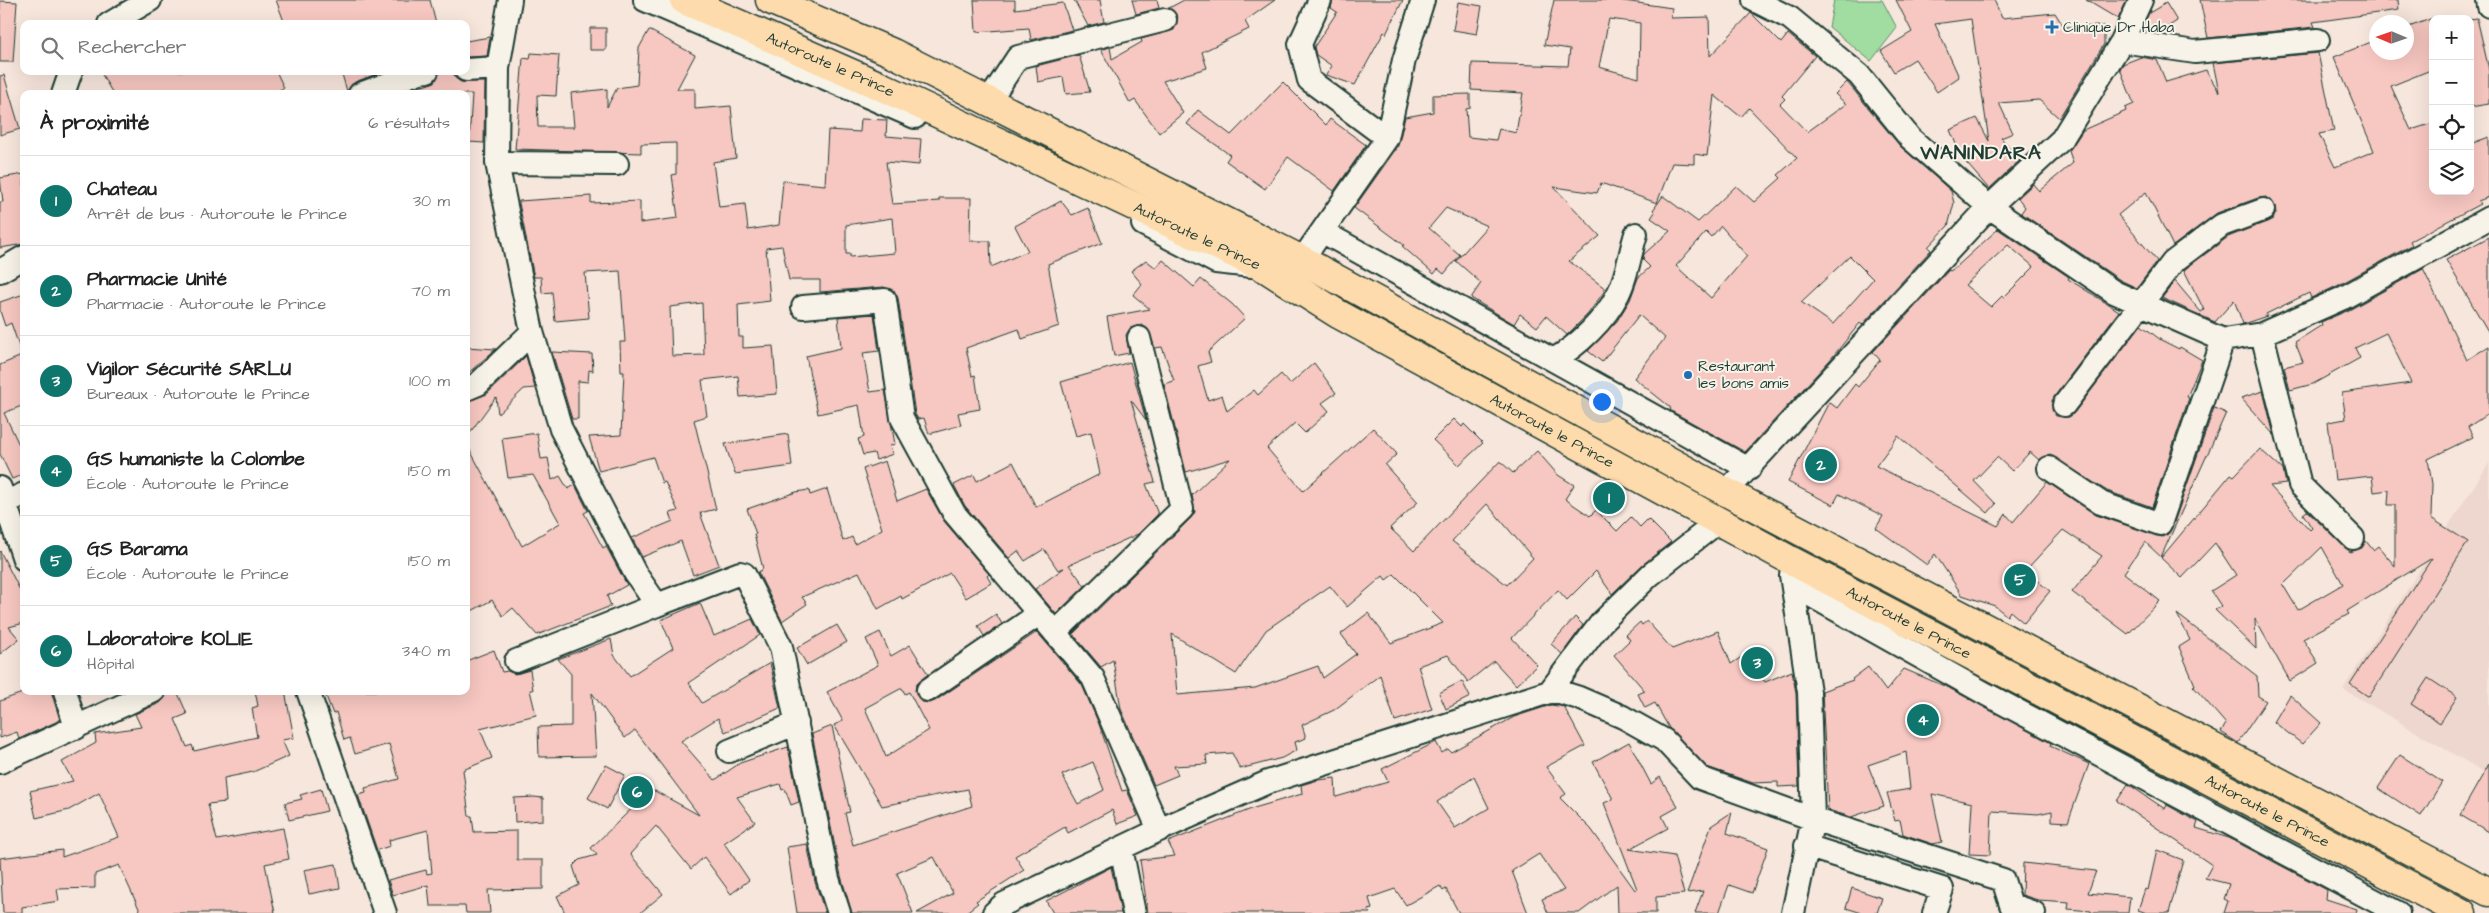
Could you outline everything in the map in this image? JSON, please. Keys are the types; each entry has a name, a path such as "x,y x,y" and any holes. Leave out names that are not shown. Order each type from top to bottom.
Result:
{"main road":[{"name":"Autoroute le Prince","path":"684,0 878,85 1265,268 1338,314 1788,559 2462,913"},
{"name":"Autoroute le Prince","path":"770,0 893,53 1302,260 1726,492 2489,892"}],"street":[{"path":"116,20 150,0"},
{"path":"510,0 498,68 497,163 532,332 561,429 635,573 656,605"},
{"path":"645,0 1032,167 1216,262 1265,268"},
{"path":"1320,0 1300,44 1309,80 1387,138"},
{"path":"1302,260 1387,138 1404,60 1423,0"},
{"path":"1754,0 1792,9 1859,75 1910,138 1989,207 2114,292 2223,340 2262,334 2343,298 2489,218"},
{"path":"1726,492 1989,207 2062,139 2122,41 2141,0"},
{"path":"2488,0 2489,6"},
{"path":"989,101 1018,57 1165,20"},
{"path":"2122,41 2195,52 2318,40"},
{"path":"470,70 498,68"},
{"path":"64,90 69,75"},
{"path":"371,90 412,75"},
{"path":"497,163 617,164"},
{"path":"2064,405 2173,262 2222,225 2263,210"},
{"path":"1323,232 1749,469"},
{"path":"1553,360 1572,349 1587,335 1619,294 1636,234"},
{"path":"0,271 20,259"},
{"path":"803,307 885,300 902,418 954,513 1093,678 1159,830"},
{"path":"470,387 478,384 532,332"},
{"path":"2262,334 2300,485 2353,538"},
{"path":"1055,633 1182,509 1139,338"},
{"path":"2050,468 2101,504 2160,524 2223,340"},
{"path":"8,497 20,543"},
{"path":"1549,692 1601,623 1650,575 1718,521"},
{"path":"1788,559 1794,586 1808,692 1813,819 1793,913"},
{"path":"516,661 656,605 740,573 744,574 781,647 828,879 839,913"},
{"path":"1794,586 1986,694 2398,913"},
{"path":"928,690 1039,614"},
{"path":"994,913 1004,904 1121,848 1268,782 1549,692 1560,692 1623,717 1664,740 1700,778 1813,819 2003,880 2011,905 2034,913"},
{"path":"66,695 76,728"},
{"path":"0,762 146,695"},
{"path":"309,695 385,913"},
{"path":"729,751 797,723"},
{"path":"2202,810 2217,784"},
{"path":"2310,865 2323,840"},
{"path":"1806,846 1942,889 1934,913"},
{"path":"1121,848 1134,913"}],"shaded area":[{"path":"2489,463 2489,775 2343,689"}],"green space":[{"path":"1834,0 1882,0 1897,28 1871,61 1829,27"}],"building":[{"path":"276,0 430,0 435,20 284,20"},
{"path":"974,0 1015,0 1015,9 1063,3 1072,30 1031,40 1029,28 976,32"},
{"path":"1074,0 1100,0 1104,22 1088,26"},
{"path":"1132,0 1157,0 1159,8 1136,14"},
{"path":"1184,0 1275,0 1245,21 1249,29 1202,52 1207,68 1163,81 1183,113 1159,133 1135,100 1130,103 1101,50 1110,47 1112,59 1142,42 1141,39 1174,30 1178,17 1169,8"},
{"path":"1333,0 1403,0 1386,34 1384,32 1355,85 1326,75 1332,66 1316,55 1314,47 1337,12 1331,8"},
{"path":"1554,0 1617,0 1672,8 1671,18 1709,17 1710,56 1751,13 1781,43 1788,34 1815,56 1782,96 1785,99 1780,104 1807,132 1846,104 1835,94 1847,82 1900,146 1951,191 1954,203 1948,226 1928,247 1931,250 1862,325 1860,323 1830,360 1745,452 1671,411 1670,407 1634,378 1665,338 1639,315 1602,362 1588,351 1617,321 1630,300 1638,278 1650,267 1643,260 1644,254 1670,231 1651,218 1655,212 1653,210 1663,196 1698,222 1736,186 1754,202 1781,178 1778,175 1797,158 1749,108 1741,117 1714,95 1707,156 1694,154 1694,164 1672,163 1657,203 1601,183 1597,193 1554,187 1600,236 1569,261 1606,289 1588,314 1567,335 1546,316 1537,327 1520,314 1514,324 1471,298 1481,283 1456,261 1487,226 1446,208 1429,228 1460,255 1444,274 1438,269 1434,274 1402,246 1404,245 1354,208 1398,146 1405,117 1433,112 1433,95 1470,94 1470,108 1466,109 1468,137 1496,140 1499,129 1516,133 1523,93 1471,90 1472,63 1568,66 1570,49 1544,45","holes":["1609,19 1640,23 1639,78 1599,67","1721,226 1747,256 1711,298 1676,266 1706,232 1711,237","1850,256 1873,279 1833,324 1801,302"]},
{"path":"1896,0 1994,0 2002,18 2055,13 2064,27 2104,26 2104,44 2059,118 2039,100 1999,103 2013,133 2001,138 2021,158 2023,157 1989,189 1962,158 1950,130 1977,118 1989,141 1971,19 1935,24 1959,77 1937,92 1915,59 1894,72 1881,51 1912,32"},
{"path":"2086,0 2127,0 2118,19"},
{"path":"2200,0 2398,0 2399,10 2313,22 2315,27 2208,38"},
{"path":"0,1 17,2 13,62 0,62"},
{"path":"1458,2 1482,6 1477,34 1453,30"},
{"path":"2166,3 2177,21 2158,33 2145,31 2143,26 2149,13"},
{"path":"2474,18 2477,18 2489,70 2489,104 2474,106 2474,60"},
{"path":"2429,19 2429,71 2391,86 2411,130 2429,124 2429,195 2474,195 2474,143 2489,137 2489,197 2478,201 2480,204 2410,241 2412,245 2337,286 2311,298 2309,293 2266,314 2267,316 2243,324 2234,300 2215,322 2162,298 2175,281 2201,312 2204,310 2184,270 2228,237 2273,219 2276,213 2275,206 2266,197 2258,198 2217,213 2173,246 2146,192 2118,215 2157,261 2137,288 2120,280 2021,213 2025,207 2018,198 2033,184 2039,191 2073,163 2069,151 2083,130 2126,111 2125,108 2134,104 2120,69 2123,64 2141,57 2157,60 2166,82 2206,70 2219,92 2213,63 2318,53 2334,131 2319,134 2335,167 2374,151 2334,57 2369,43 2369,60 2414,60 2414,25"},
{"path":"590,28 606,28 606,50 590,50"},
{"path":"649,30 695,55 677,89 695,89 695,109 731,106 736,158 713,162 719,207 745,204 748,230 779,225 783,181 825,185 828,130 860,132 861,119 887,120 886,136 921,139 919,165 886,162 892,204 939,201 939,198 971,198 970,241 990,241 991,267 1028,251 1015,226 1061,201 1072,215 1088,208 1102,243 1048,264 1059,326 1022,339 1019,329 966,348 972,376 975,375 980,409 958,413 961,425 929,434 924,418 918,419 915,414 898,298 895,292 884,287 820,292 820,280 789,280 782,246 766,248 770,301 738,305 739,337 743,337 743,348 773,346 777,394 740,397 738,376 702,380 707,416 694,420 716,509 700,513 719,565 693,575 681,541 642,557 632,538 673,521 670,513 678,511 665,482 662,483 653,457 599,471 589,437 621,435 624,372 621,372 620,342 625,342 620,271 585,273 589,318 555,321 552,292 542,293 541,277 534,277 519,203 519,201 591,196 591,203 640,201 640,223 678,218 672,175 676,174 676,143 641,144 641,153 515,149 523,58 530,59 531,53 559,55 556,96 537,95 538,127 574,127 571,93 607,89 607,107 617,88 637,85 639,48","holes":["892,218 895,253 850,257 850,254 846,254 846,225","702,303 704,355 672,356 670,307"]},
{"path":"490,37 487,56 470,57 470,40"},
{"path":"1079,55 1090,92 1066,94 1063,77 1038,82 1036,66"},
{"path":"4,75 20,129 0,135 0,76"},
{"path":"102,75 278,75 284,88 279,90 111,90"},
{"path":"342,75 373,75 355,82 347,90"},
{"path":"438,75 454,75 461,82 485,82 484,143 470,142 472,94 470,94 470,90 411,90 435,82"},
{"path":"1283,82 1326,125 1330,119 1366,145 1334,191 1288,157 1265,189 1226,161 1230,155 1187,124 1198,110 1231,135"},
{"path":"20,175 20,245 0,248 0,202 3,202 0,178"},
{"path":"1998,229 2069,277 2068,279 2119,311 2054,397 2052,410 2056,416 2069,417 2074,413 2141,325 2161,340 2179,349 2180,347 2202,360 2187,397 2189,398 2152,507 2107,491 2050,455 2039,460 2030,452 2012,471 1997,457 1974,481 1996,504 1988,513 1898,436 1876,466 1998,526 2006,514 2013,522 2047,482 2096,515 2162,537 2168,534 2172,528 2214,408 2226,413 2161,557 2145,542 2124,573 2160,601 2128,634 2072,592 2102,556 2063,530 2025,571 2050,591 2024,623 2010,611 2007,616 1995,606 1962,595 1935,554 1927,565 1876,528 1883,516 1839,494 1833,505 1788,482 1829,402 1837,408 1855,384 1858,387 1880,360 1873,352 1949,270 1955,268","holes":["2008,245 2034,267 2004,297 2002,296 1991,307 1965,285"]},
{"path":"2489,237 2489,333 2446,260"},
{"path":"1146,260 1156,268 1163,260 1194,287 1201,279 1232,304 1245,318 1208,352 1211,362 1198,366 1208,400 1222,395 1227,411 1254,390 1258,395 1281,374 1290,384 1314,363 1336,393 1322,403 1329,411 1305,433 1295,423 1267,448 1303,491 1373,428 1397,454 1385,465 1418,502 1390,528 1414,551 1500,461 1513,473 1537,451 1558,475 1574,485 1565,499 1590,516 1596,510 1617,531 1631,517 1640,527 1648,519 1671,542 1641,566 1612,594 1596,571 1567,600 1558,590 1512,638 1537,665 1516,685 1494,661 1468,682 1448,655 1418,666 1432,709 1395,721 1380,675 1334,710 1302,725 1306,738 1295,742 1297,750 1282,758 1240,769 1232,753 1206,755 1207,764 1174,766 1178,775 1154,785 1121,709 1113,660 1101,667 1073,634 1191,518 1195,512 1192,495 1230,459 1186,472 1164,384 1174,381 1162,347 1155,348 1148,329 1142,325 1130,328 1126,335 1129,353 1114,356 1107,317 1150,309 1133,295 1142,284 1131,271","holes":["1487,504 1533,558 1507,585 1452,541","1394,574 1443,623 1391,643 1368,613 1341,634 1356,654 1323,678 1318,666 1255,688 1177,695 1172,634 1236,674 1266,630 1330,586 1347,607 1383,576 1386,580"]},
{"path":"2423,269 2467,360 2489,346 2489,413 2468,427 2473,437 2428,459 2432,484 2431,518 2468,542 2369,697 2350,684 2432,558 2347,611 2349,614 2303,639 2318,663 2290,681 2255,619 2256,649 2215,610 2221,606 2211,591 2236,575 2215,543 2182,578 2161,558 2231,474 2234,476 2260,449 2283,470 2286,484 2270,486 2310,530 2312,528 2303,514 2307,511 2350,552 2362,548 2366,541 2373,550 2378,546 2395,566 2395,505 2388,505 2389,490 2374,492 2372,476 2335,480 2328,422 2346,419 2342,393 2411,383 2386,333 2355,348 2360,358 2313,384 2290,390 2284,367 2303,362 2295,342 2322,325 2321,322 2349,310","holes":["2322,547 2343,584 2298,610 2283,585"]},
{"path":"20,295 20,349 11,323 5,326 0,311 0,302"},
{"path":"874,314 879,351 863,353 870,392 885,390 895,444 890,446 893,454 876,460 874,453 863,455 858,439 864,437 859,405 818,414 806,356 841,348 838,317"},
{"path":"470,347 496,349 470,372"},
{"path":"552,352 592,354 593,371 589,370 588,382 578,381 578,419 572,419"},
{"path":"526,356 535,388 524,389 498,414 496,397 470,433 470,400 487,394"},
{"path":"20,357 20,407 4,413 20,447 20,476 12,479 0,454 0,365"},
{"path":"1130,362 1146,420 1131,400 1155,482 1146,484 1158,514 1138,534 1069,565 1085,586 1056,614 1035,589 1064,568 1058,570 1044,549 1025,561 1018,551 1009,558 965,506 954,485 974,475 977,481 1013,462 1036,507 1100,474 1091,432 1076,436 1061,382"},
{"path":"2263,391 2274,435 2241,398"},
{"path":"1454,419 1462,427 1464,424 1483,443 1459,465 1433,440"},
{"path":"537,433 541,459 548,458 552,480 560,476 568,489 575,485 588,511 584,513 603,548 606,546 627,585 607,596 611,606 537,635 513,608 503,616 492,600 470,612 470,450 522,546 560,523 533,475 508,478 502,438"},
{"path":"788,434 792,466 735,474 725,444"},
{"path":"885,461 897,501 926,489 944,521 989,574 987,576 991,583 966,598 950,573 902,599 901,596 878,609 859,572 802,597 807,604 782,621 758,572 763,569 754,534 756,534 747,509 796,492 809,490 810,495 827,489 843,541 852,537 855,544 882,529 863,469"},
{"path":"0,551 20,590 20,624 9,627 19,639 0,654"},
{"path":"700,603 714,636 752,619 760,635 689,683 702,703 770,663 780,708 725,732 718,718 681,741 715,780 740,763 788,747 799,802 791,805 785,789 782,790 780,784 737,797 755,822 724,843 749,880 731,894 704,857 691,869 656,826 630,854 663,894 640,913 565,913 557,896 579,885 573,866 579,860 597,855 591,848 650,791 655,791 699,815 635,730 625,738 592,693 596,756 539,757 538,727 571,726 571,674 558,659 611,639 614,655 630,676 673,648 661,620"},
{"path":"996,614 1002,624 984,636 978,626"},
{"path":"2177,614 2257,676 2258,696 2266,701 2238,743 2221,732 2226,724 2193,686 2195,685 2179,647 2190,640"},
{"path":"1575,617 1583,625 1562,654 1551,644"},
{"path":"1647,621 1672,649 1718,631 1731,664 1746,654 1765,682 1792,671 1796,693 1799,786 1778,787 1778,782 1753,783 1707,767 1669,728 1655,703 1645,708 1638,694 1645,691 1614,655 1630,640 1626,635 1640,622 1642,625"},
{"path":"837,625 847,642 807,665 797,648"},
{"path":"880,632 891,656 910,645 928,674 916,684 915,691 922,702 929,703 935,701 1037,632 1082,685 1099,724 1122,791 1127,790 1138,816 1117,824 1112,810 1068,833 1065,827 1015,856 1024,870 976,901 978,903 965,913 917,913 953,893 934,857 897,873 913,913 852,913 841,876 812,734 832,726 850,812 845,813 853,845 972,806 968,789 882,806 834,725 843,721 827,692 878,665 866,639","holes":["902,688 905,694 909,692 929,730 886,757 865,708","1093,762 1104,790 1078,804 1062,775"]},
{"path":"494,650 502,672 508,671 515,674 530,670 533,690 530,690 536,715 480,729 492,758 463,770 469,816 472,816 474,832 517,831 517,860 543,860 543,889 488,890 490,913 466,913 465,906 430,906 428,885 393,895 388,880 426,870 427,874 432,873 428,830 389,840 390,846 377,850 358,795 366,793 365,788 399,779 389,744 355,754 350,738 344,740 336,712 333,714 326,695 470,695 470,659"},
{"path":"1868,667 1886,691 1904,669 1949,688 2051,743 2050,746 2089,764 2068,822 2052,821 2052,811 2038,814 1992,811 1990,855 1969,854 1972,803 1932,794 1942,842 1933,844 1903,834 1900,820 1895,821 1887,793 1910,789 1906,752 1868,765 1884,806 1851,817 1828,810 1822,691 1853,680"},
{"path":"2428,678 2457,697 2440,723 2411,704"},
{"path":"1462,681 1470,697 1446,709 1439,693"},
{"path":"20,694 52,695 60,720 19,739 17,732 0,738 0,701"},
{"path":"166,695 179,695 187,714 175,719 187,747 192,745 194,751 257,737 252,708 258,706 256,695 286,695 294,738 282,740 289,756 253,772 224,778 226,802 208,804 217,840 283,828 289,859 265,864 275,913 141,913 119,865 95,874 95,888 57,889 59,901 22,907 22,913 3,913 0,858 62,850 62,857 119,837 99,793 69,810 36,818 30,791 73,781 62,762 96,743 95,734 141,727 135,714 160,703"},
{"path":"2290,695 2321,723 2302,744 2274,722"},
{"path":"1551,705 1564,707 1585,746 1546,767 1566,794 1560,798 1591,829 1635,890 1637,889 1604,803 1613,799 1593,762 1629,742 1651,784 1660,777 1678,807 1662,816 1668,828 1629,849 1674,856 1684,894 1656,897 1656,913 1618,913 1617,885 1579,913 1548,913 1542,899 1564,890 1539,854 1512,871 1528,913 1459,913 1446,889 1443,891 1440,886 1406,905 1395,889 1369,898 1372,909 1369,910 1370,913 1148,913 1140,860 1175,856 1168,842 1254,808 1302,794 1301,785 1318,780 1335,778 1336,797 1388,782 1382,769 1436,742 1442,753 1448,749 1451,752 1514,717","holes":["1474,777 1489,808 1455,828 1437,802"]},
{"path":"2400,755 2442,782 2421,816 2378,788"},
{"path":"2489,764 2489,832 2460,815"},
{"path":"606,765 625,775 607,809 588,798"},
{"path":"2128,784 2165,809 2167,805 2198,822 2196,828 2229,838 2327,890 2326,899 2357,909 2356,913 2224,913 2228,901 2224,899 2229,884 2205,878 2212,865 2117,801"},
{"path":"321,789 327,811 289,820 285,803 302,799 300,795"},
{"path":"514,798 543,798 543,820 515,822"},
{"path":"1732,812 1727,833 1768,848 1752,893 1729,885 1719,913 1695,913 1703,891 1687,893 1711,826"},
{"path":"807,844 815,882 825,913 797,913 787,847"},
{"path":"2157,850 2183,860 2169,913 2147,913 2138,910 2145,889 2148,890"},
{"path":"2023,863 2096,871 2088,893 2130,897 2128,913 2091,913 2091,911 2068,909 2069,902 2038,900 2022,895"},
{"path":"336,864 340,888 309,894 304,870"},
{"path":"1111,867 1121,913 1053,913 1046,901"},
{"path":"1852,888 1882,898 1877,913 1862,913 1846,908"}],"place":[{"name":"Clinique Dr Haba","path":"2052,27"},
{"name":"Restaurant les bons amis","path":"1688,375"},
{"name":"Pharmacie Unité","path":"1821,465"},
{"name":"Chateau","path":"1609,498"},
{"name":"GS Barama","path":"2020,580"},
{"name":"Vigilor Sécurité SARLU","path":"1757,663"},
{"name":"GS humaniste la Colombe","path":"1923,720"},
{"name":"Laboratoire KOLIE","path":"637,792"}],"district":[{"name":"WANINDARA","path":"1981,152"}]}
